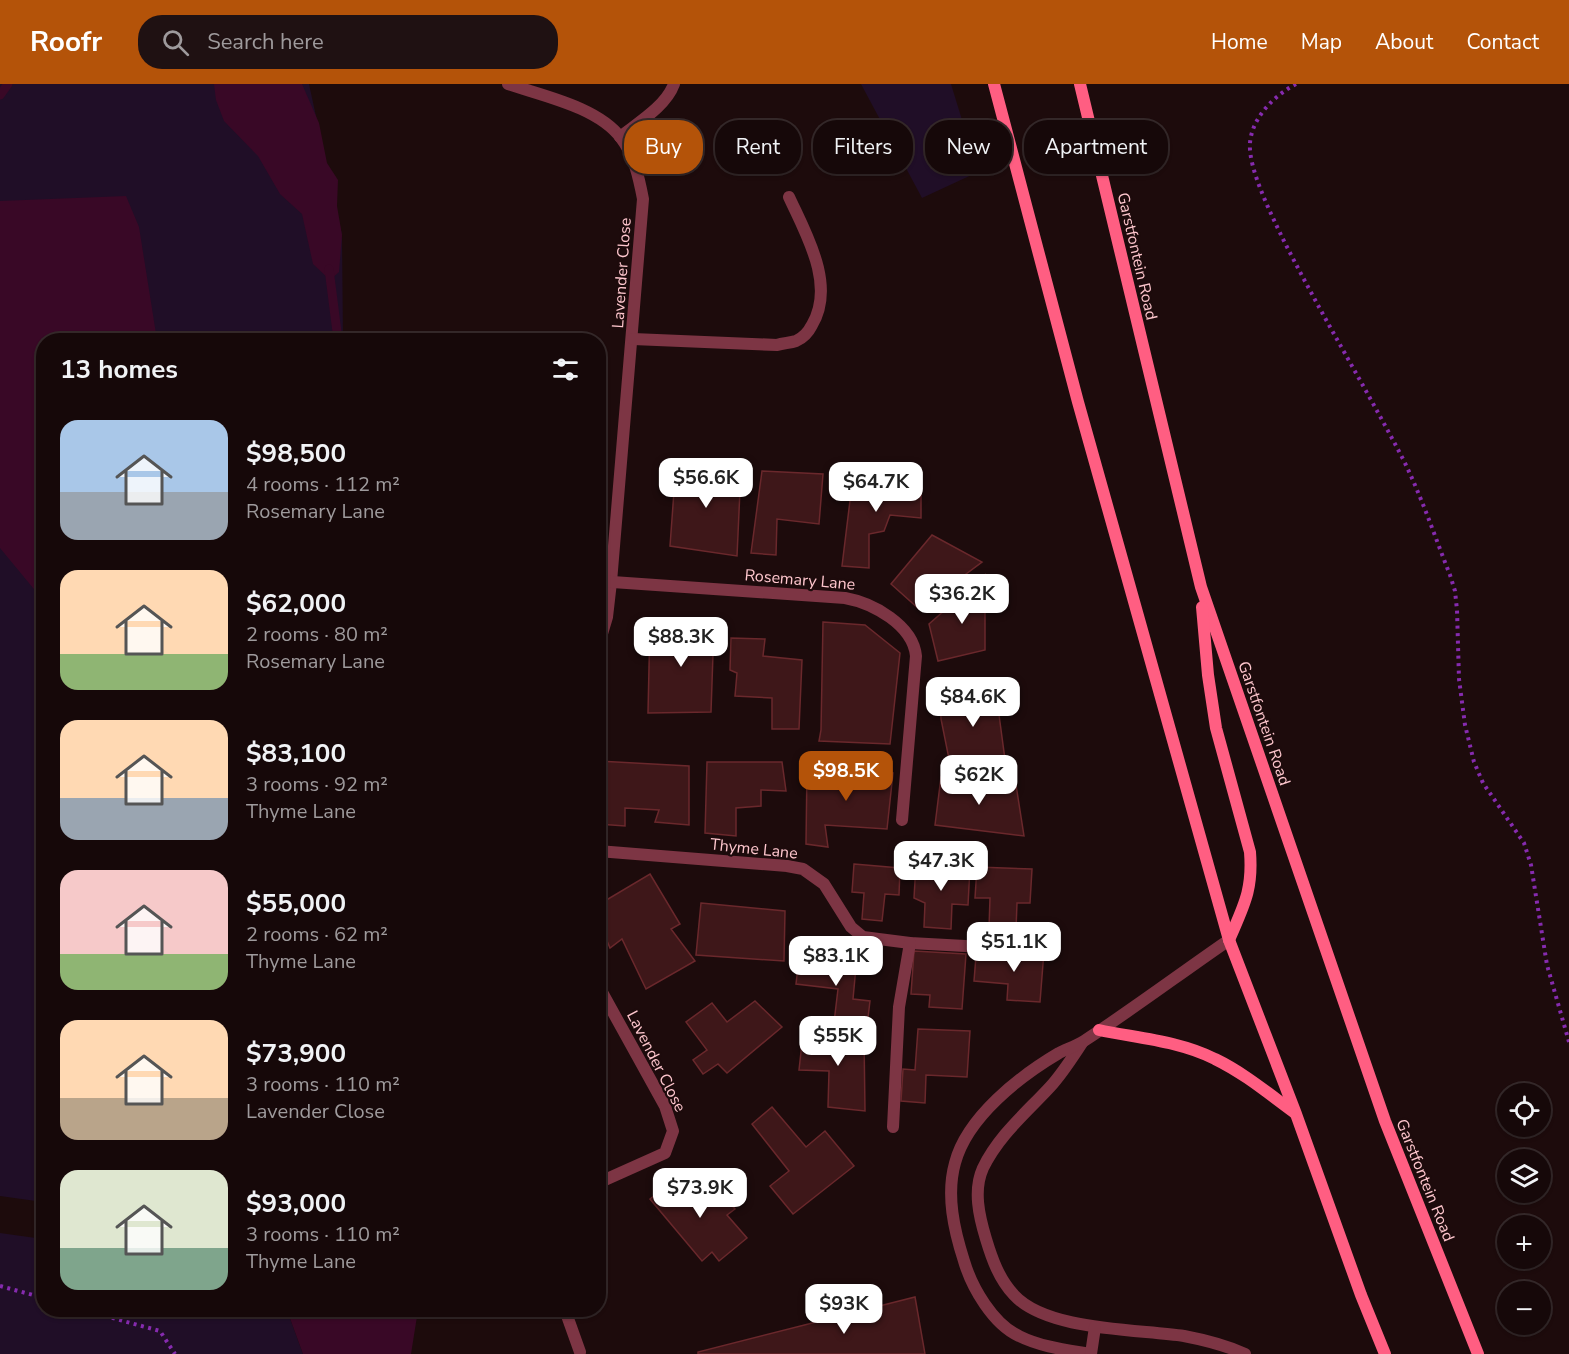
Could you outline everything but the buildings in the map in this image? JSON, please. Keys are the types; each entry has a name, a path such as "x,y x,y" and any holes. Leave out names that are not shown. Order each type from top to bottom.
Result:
{"main road":[{"path":"994,84 1078,402 1229,940 1385,1354"},
{"name":"Garstfontein Road","path":"1080,84 1201,587 1385,1121 1478,1354"},
{"path":"1201,587 1208,675 1216,728 1250,852 1252,872 1249,893 1229,940"},
{"path":"1099,1030 1190,1049 1213,1058 1250,1079 1296,1114"}],"street":[{"name":"Lavender Close","path":"508,84 580,108 601,120 620,136 638,173 643,199 633,339 606,573"},
{"path":"620,136 670,93 674,84"},
{"path":"633,339 777,345 797,340 808,331 818,316 821,294 819,272 810,242 789,197"},
{"name":"Rosemary Lane","path":"606,582 845,598 863,601 879,609 910,634 915,645 916,656 902,820"},
{"name":"Lavender Close","path":"606,600 606,620"},
{"name":"Thyme Lane","path":"606,851 803,869 824,884 851,927 863,937 910,943 1002,948"},
{"path":"1095,1326 1090,1354 1050,1347 1018,1336 996,1318 978,1292 965,1265 956,1230 951,1188 955,1162 966,1136 982,1114 1041,1065 1082,1042 1229,940"},
{"path":"893,1127 899,1006 910,943"},
{"name":"Lavender Close","path":"606,1000 664,1106 673,1131 665,1153 606,1179"},
{"path":"1082,1042 1051,1086 1017,1120 997,1145 982,1169 977,1192 979,1212 1001,1279 1016,1297 1032,1308 1055,1317 1095,1326 1183,1336 1219,1343 1237,1352"},
{"path":"567,1317 580,1352"}],"path":[{"path":"1296,84 1271,101 1253,129 1250,144 1259,183 1269,211 1308,289 1415,483 1450,575 1455,591 1459,679 1465,725 1474,762 1483,783 1524,843 1531,865 1547,965 1569,1042"},
{"path":"0,1286 36,1296"},
{"path":"109,1317 160,1331 175,1354"}],"shaded area":[{"path":"0,84 309,84 342,235 343,333 36,333 36,1201 0,1196"},
{"path":"214,84 302,84 319,123 327,163 338,180 337,206 342,235 339,272 330,280 313,264 302,214 280,194 258,156 224,121 216,100"},
{"path":"861,84 951,84 962,120 925,120 925,174 974,174 922,198 909,174 913,174 913,120 880,120"},
{"path":"126,196 139,227 156,333 36,333 36,592 0,548 0,201"},
{"path":"0,1233 36,1238 36,1317 290,1317 303,1354 0,1354"},
{"path":"290,1317 417,1317 411,1354 303,1354"}],"waterway":[{"path":"0,95 8,84"},
{"path":"329,269 337,333"}]}
